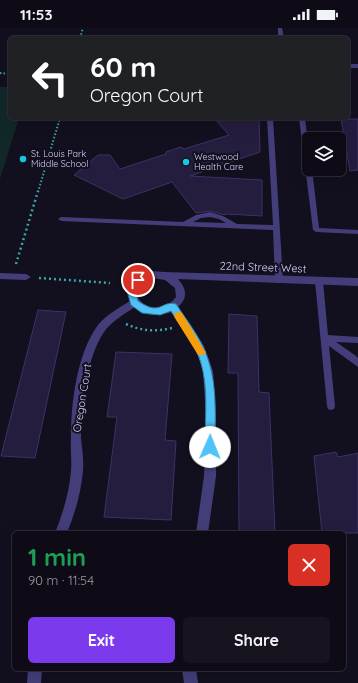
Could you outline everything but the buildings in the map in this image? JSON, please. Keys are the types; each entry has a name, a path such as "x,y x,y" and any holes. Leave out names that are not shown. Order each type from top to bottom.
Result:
{"street":[{"path":"152,274 166,275 173,278 180,289 178,302 173,307 160,312 152,312 145,310 134,303 131,291 138,280 152,274"},
{"name":"22nd Street West","path":"166,275 358,282"},
{"path":"0,276 26,277"},
{"name":"Oregon Court","path":"62,531 70,513 75,491 77,469 76,437 82,381 94,341 102,328 115,315 134,303"},
{"path":"173,307 200,349 208,371 210,392 210,476 202,531"},
{"path":"34,683 35,671"},
{"path":"189,671 191,683"}],"lane":[{"path":"270,120 279,280"},
{"path":"302,120 316,230 358,232"},
{"path":"183,224 201,214 219,215 235,226"},
{"path":"61,219 276,228"},
{"path":"319,281 331,406"},
{"path":"324,338 358,340"},
{"path":"324,338 353,358 358,364"}],"path":[{"path":"16,264 59,120"},
{"path":"26,277 110,284"},
{"path":"122,322 142,330 162,331 171,329 183,322"}],"green space":[{"path":"0,87 8,87 8,120 18,120 0,179"}],"slow traffic":[{"path":"179,315 201,352"}],"place":[{"name":"St. Louis Park Middle School","path":"23,159"},
{"name":"Westwood Health Care","path":"186,162"}],"route":[{"path":"138,280 131,291 134,303 145,310 152,312 160,312 173,307 200,349 208,371 211,417 210,447"}]}
